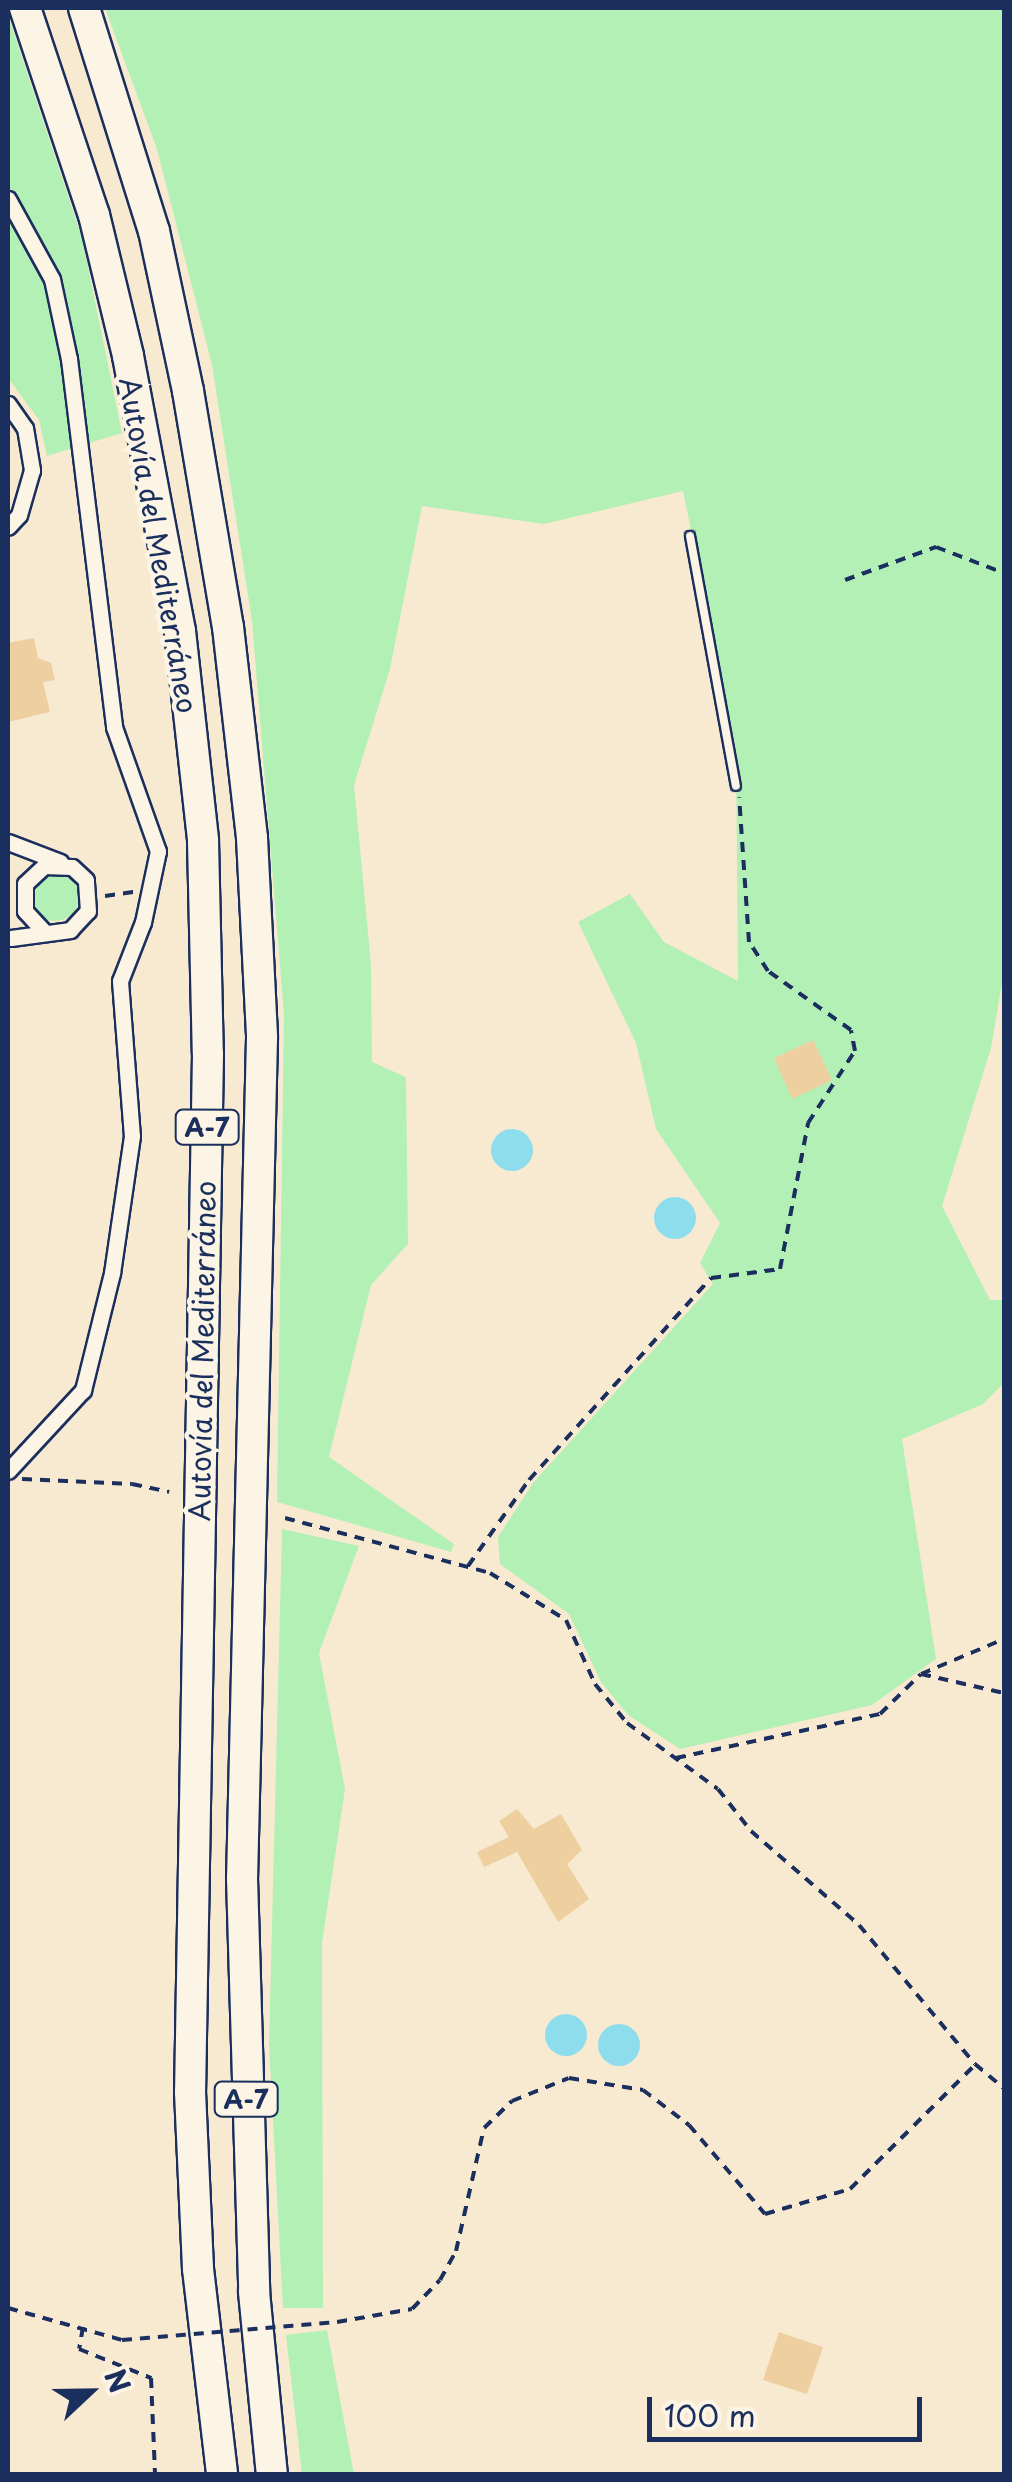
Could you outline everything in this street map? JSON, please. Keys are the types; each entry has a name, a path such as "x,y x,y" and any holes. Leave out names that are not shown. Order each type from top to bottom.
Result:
{"highway":[{"name":"Autovía del Mediterráneo","path":"25,8 94,215 128,356 180,631 203,841 208,1054 190,2092 198,2268 222,2474"},
{"name":"Autovía del Mediterráneo","path":"84,8 154,230 184,373 228,627 252,838 262,1038 242,1878 254,2292 272,2474"}],"street":[{"path":"8,199 52,279 70,359 114,727 158,851 150,890 120,981 132,1136 108,1290 82,1390 8,1471"},
{"path":"8,404 26,428 32,470 18,516 8,527"},
{"path":"9,939 43,930 73,928 91,898 72,867 11,843"},
{"path":"9,939 22,904 26,863 11,843"},
{"path":"25,884 44,866 72,867"},
{"path":"22,904 43,930"}],"lane":[{"path":"690,536 736,786"}],"path":[{"path":"845,580 936,547 1004,574"},
{"path":"468,1566 529,1480 711,1278 780,1269 808,1123 855,1051 850,1030 768,971 749,942 745,828 736,786"},
{"path":"91,898 150,890"},
{"path":"8,1479 132,1484 169,1492"},
{"path":"285,1518 468,1566 566,1620 595,1684 627,1723 676,1758 860,1925 975,2064 1004,2088"},
{"path":"676,1758 880,1714 920,1674 1004,1638"},
{"path":"920,1674 1004,1693"},
{"path":"8,2308 122,2340 337,2322 412,2309 440,2280 456,2251 484,2128 512,2101 569,2078 643,2090 689,2125 765,2214 850,2189 975,2064"},
{"path":"82,2327 79,2350 151,2378 155,2474"}],"green space":[{"path":"105,8 1004,8 1004,971 991,1048 942,1206 990,1300 1004,1300 1004,1383 983,1404 902,1439 936,1659 872,1705 680,1749 628,1715 601,1682 569,1614 500,1564 498,1537 533,1483 713,1284 700,1263 720,1223 656,1129 636,1043 578,922 630,894 664,942 738,981 736,749 683,491 544,524 422,506 390,669 354,785 371,965 372,1062 406,1077 408,1244 371,1285 329,1457 454,1544 451,1552 277,1502 284,1015 252,621 212,365 157,149"},
{"path":"8,15 82,238 122,433 47,456 39,420 8,378"},
{"path":"55,873 72,880 79,897 72,914 55,921 38,914 31,897 38,880"},
{"path":"282,1529 359,1546 319,1653 345,1789 322,1943 323,2308 283,2308 269,2045"},
{"path":"327,2330 354,2474 302,2474 286,2335"}],"water":[{"path":"512,1129 527,1135 533,1150 527,1165 512,1171 497,1165 491,1150 497,1135"},
{"path":"675,1197 690,1203 696,1218 690,1233 675,1239 660,1233 654,1218 660,1203"},
{"path":"566,2014 581,2020 587,2035 581,2050 566,2056 551,2050 545,2035 551,2020"},
{"path":"619,2024 634,2030 640,2045 634,2060 619,2066 604,2060 598,2045 604,2030"}],"building":[{"path":"34,638 38,658 51,663 55,680 43,682 50,712 8,722 8,643"},
{"path":"813,1040 832,1080 792,1099 774,1058"},
{"path":"517,1809 534,1829 561,1814 582,1850 567,1864 589,1899 558,1922 517,1852 484,1867 477,1852 509,1837 499,1821"},
{"path":"779,2332 823,2347 807,2394 763,2380"}]}
